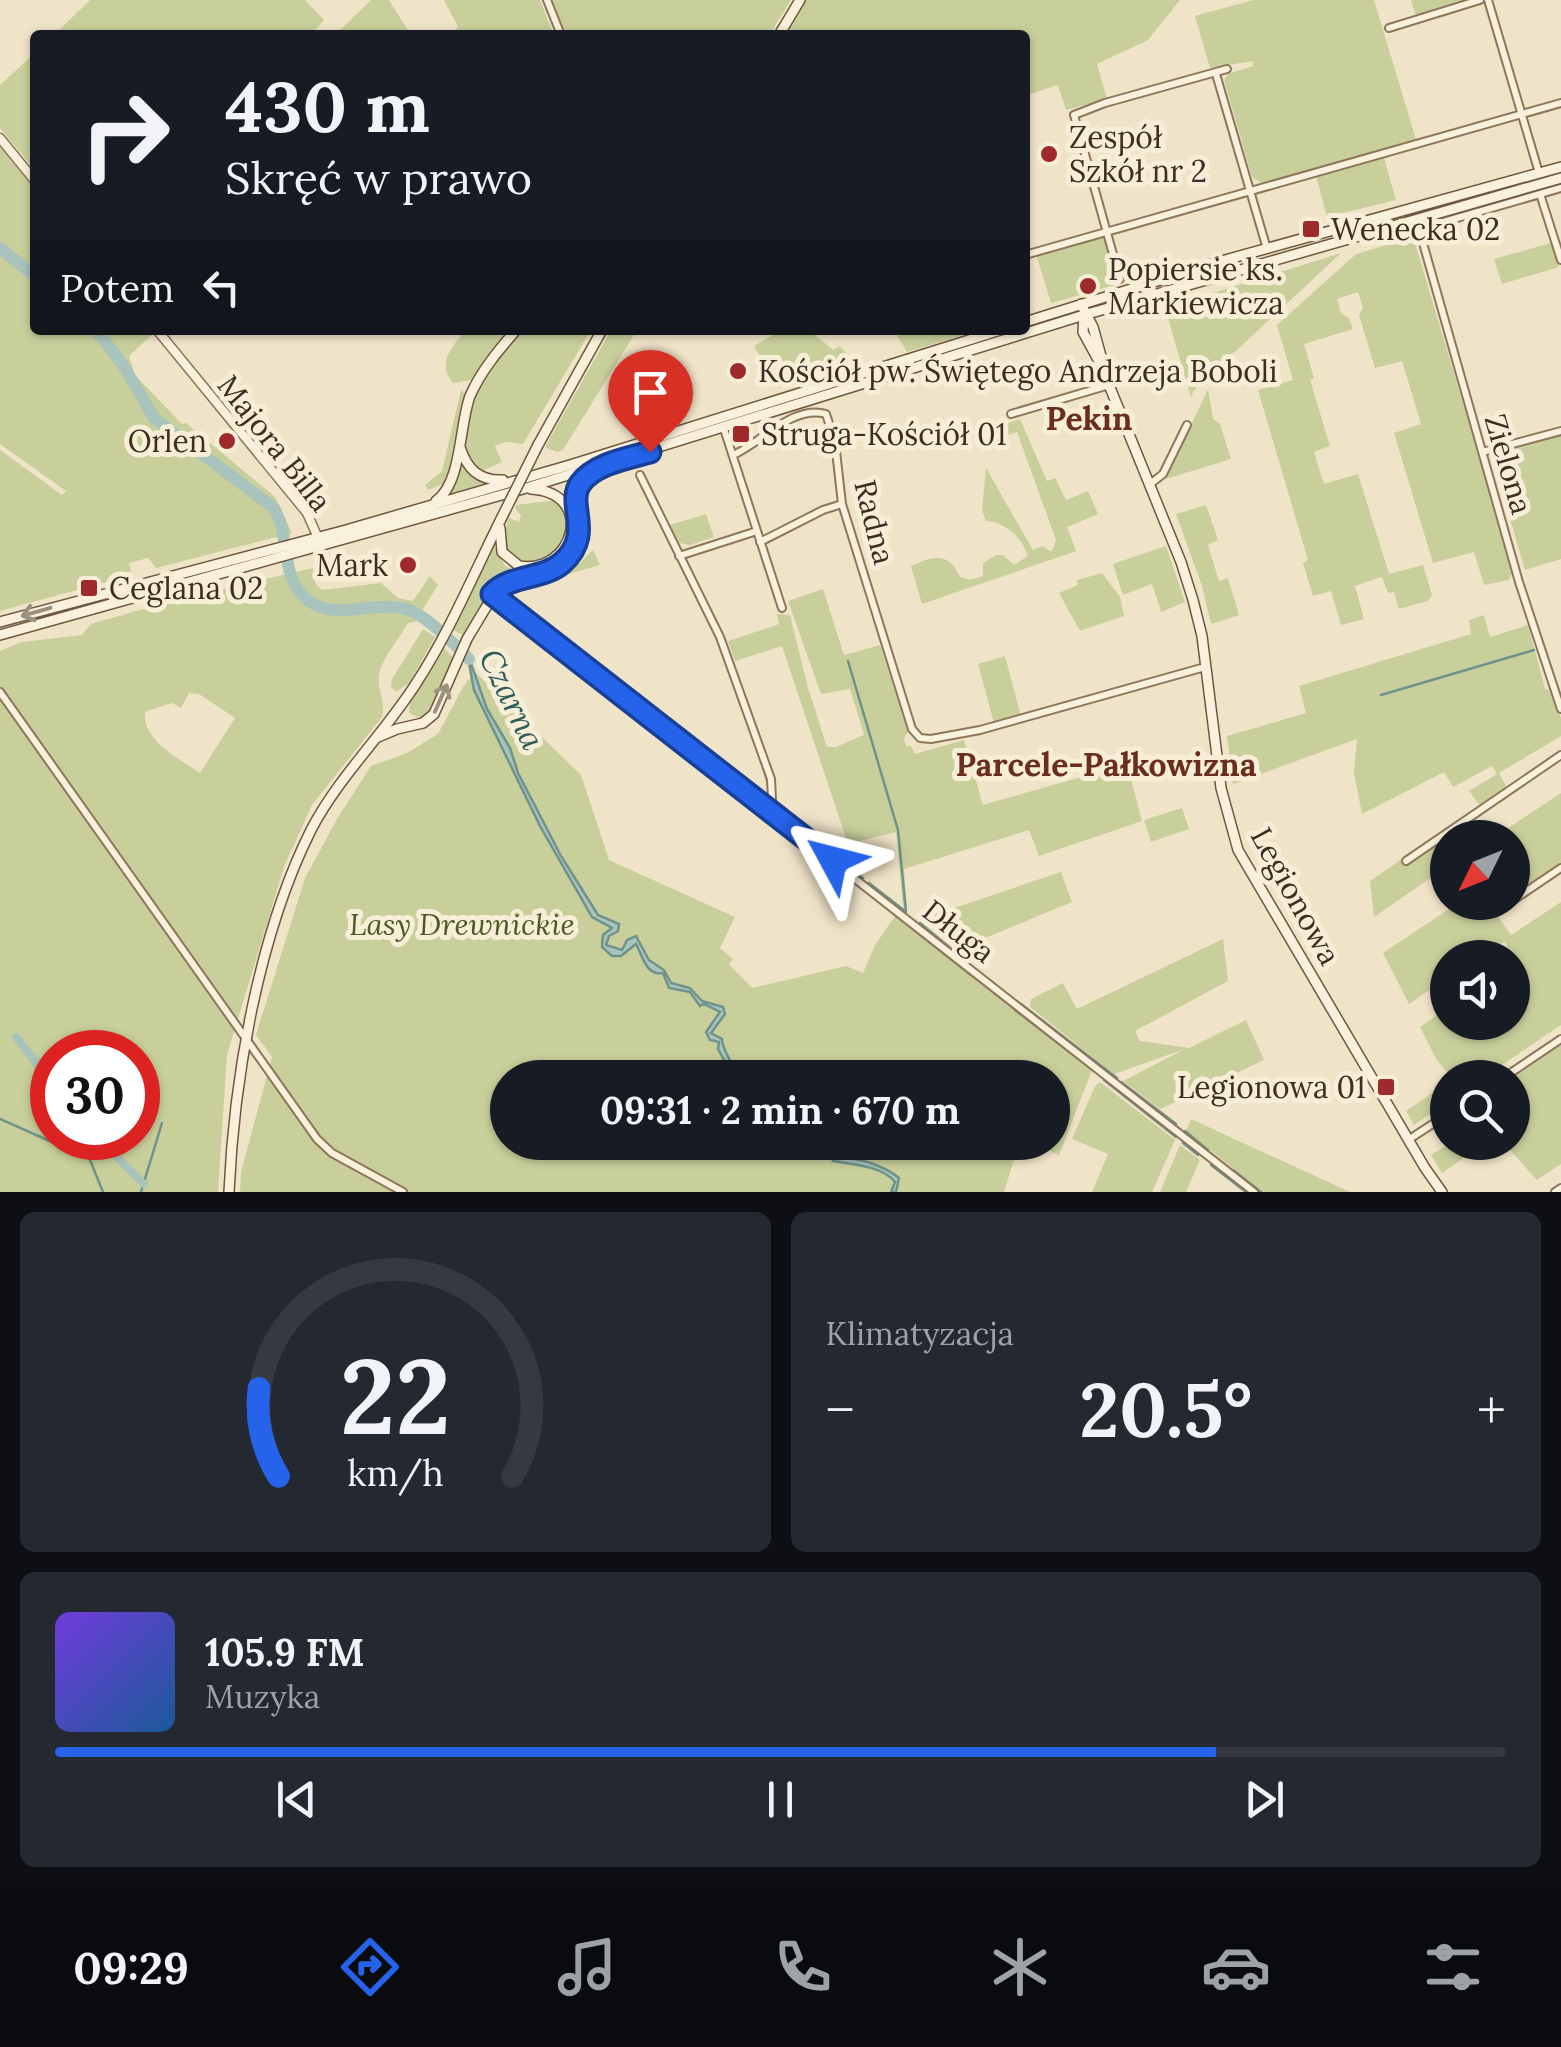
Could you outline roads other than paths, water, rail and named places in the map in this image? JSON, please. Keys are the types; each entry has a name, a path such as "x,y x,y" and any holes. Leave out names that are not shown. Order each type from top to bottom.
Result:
{"main road":[{"path":"782,30 800,0"},
{"path":"1030,326 1267,248 1561,167"},
{"path":"1030,321 1370,233 1561,178"},
{"name":"Legionowa","path":"1082,309 1084,332 1104,370 1194,600 1221,788 1238,850 1442,1192"},
{"path":"429,505 450,486 464,416 476,384 512,335"},
{"path":"228,1192 232,1132 247,1038 280,912 308,836 436,649 538,445 599,335"},
{"path":"296,548 318,538 697,428 985,335"},
{"path":"0,635 274,554 523,490 724,429 1004,335"},
{"path":"460,444 468,465 480,476 497,480 533,476"},
{"path":"373,740 397,728 418,724 436,711 492,594 501,586 545,573 564,560 578,538 576,492 581,483 612,463"},
{"path":"500,519 499,544 514,564 540,565 562,551 571,525 566,504 552,492 523,490"},
{"path":"0,622 138,581 274,554"},
{"path":"400,706 407,719 418,724"}],"street":[{"path":"547,0 559,30"},
{"path":"1388,28 1480,0"},
{"path":"1488,0 1539,174"},
{"path":"1120,280 1073,118 1078,112 1105,103 1227,70"},
{"path":"1216,74 1267,248"},
{"path":"1030,253 1561,103"},
{"path":"0,138 30,174"},
{"path":"1370,233 1419,230 1561,188"},
{"path":"1540,194 1561,260"},
{"name":"Zielona","path":"1419,230 1519,582 1561,709"},
{"name":"Majora Billa","path":"161,335 307,513 318,538"},
{"path":"1011,414 1109,385"},
{"name":"Radna","path":"733,455 778,425 823,412 835,442 842,504 912,729 920,738 980,730 1206,667"},
{"path":"1150,484 1163,474 1187,425"},
{"path":"724,429 782,608"},
{"path":"1482,452 1561,431"},
{"path":"640,474 720,637 767,766 773,790 767,808"},
{"path":"760,542 842,504"},
{"path":"679,556 757,531"},
{"name":"Długa","path":"492,594 1254,1192"},
{"path":"0,692 326,1148 403,1192"},
{"path":"1406,861 1561,755"},
{"path":"1530,889 1561,868"},
{"path":"1530,1060 1561,1040"},
{"path":"1408,1140 1430,1126"},
{"path":"1554,1192 1561,1188"}],"water":[{"path":"467,652 487,709 510,748 518,773 561,856 598,915 619,924 606,945 622,950 627,940 636,936 649,960 664,970 671,983 690,988 702,1001 723,1007 725,1014 711,1033 722,1039 730,1060 724,1060 719,1042 710,1040 706,1032 720,1012 704,1004 700,1006 690,992 669,988 663,973 653,972 636,944 621,956 612,956 602,947 603,935 612,928 592,917 540,826 474,690"},
{"path":"859,1160 887,1170 899,1178 896,1192 891,1192 895,1182 883,1172 833,1161"}],"waterway":[{"name":"Czarna","path":"0,248 30,272"},
{"name":"Czarna","path":"100,335 154,418 274,508 293,581 310,602 336,610 409,610 432,624 469,659"},
{"path":"1381,695 1534,650"},
{"path":"848,661 898,830 906,912"},
{"path":"759,753 768,784"},
{"path":"774,808 781,814"},
{"path":"798,827 806,834"},
{"path":"812,839 832,855"},
{"path":"857,874 863,878"},
{"path":"869,883 905,911"},
{"path":"902,920 971,975"},
{"path":"920,923 954,951"},
{"path":"1021,1004 1117,1078"},
{"path":"1015,1010 1093,1070"},
{"path":"16,1037 30,1055"},
{"path":"1104,1080 1176,1137"},
{"path":"1121,1082 1176,1124"},
{"path":"0,1119 30,1132"},
{"path":"141,1192 162,1123"},
{"path":"1185,1131 1208,1150"},
{"path":"1183,1143 1198,1155"},
{"path":"90,1160 103,1192"},
{"path":"119,1160 144,1184"},
{"path":"1211,1165 1246,1192"},
{"path":"1233,1170 1261,1192"}],"place":[{"name":"Zespół Szkół nr 2","path":"1049,154"},
{"name":"Wenecka 02","path":"1311,229"},
{"name":"Popiersie ks. Markiewicza","path":"1088,286"},
{"name":"Kościół pw. Świętego Andrzeja Boboli","path":"738,371"},
{"name":"Struga-Kościół 01","path":"741,434"},
{"name":"Orlen","path":"227,441"},
{"name":"Mark","path":"408,565"},
{"name":"Ceglana 02","path":"89,588"},
{"name":"Legionowa 01","path":"1386,1087"}],"district":[{"name":"Pekin","path":"1089,418"},
{"name":"Parcele-Pałkowizna","path":"1106,764"}],"park label":[{"name":"Lasy Drewnickie","path":"462,924"}]}
